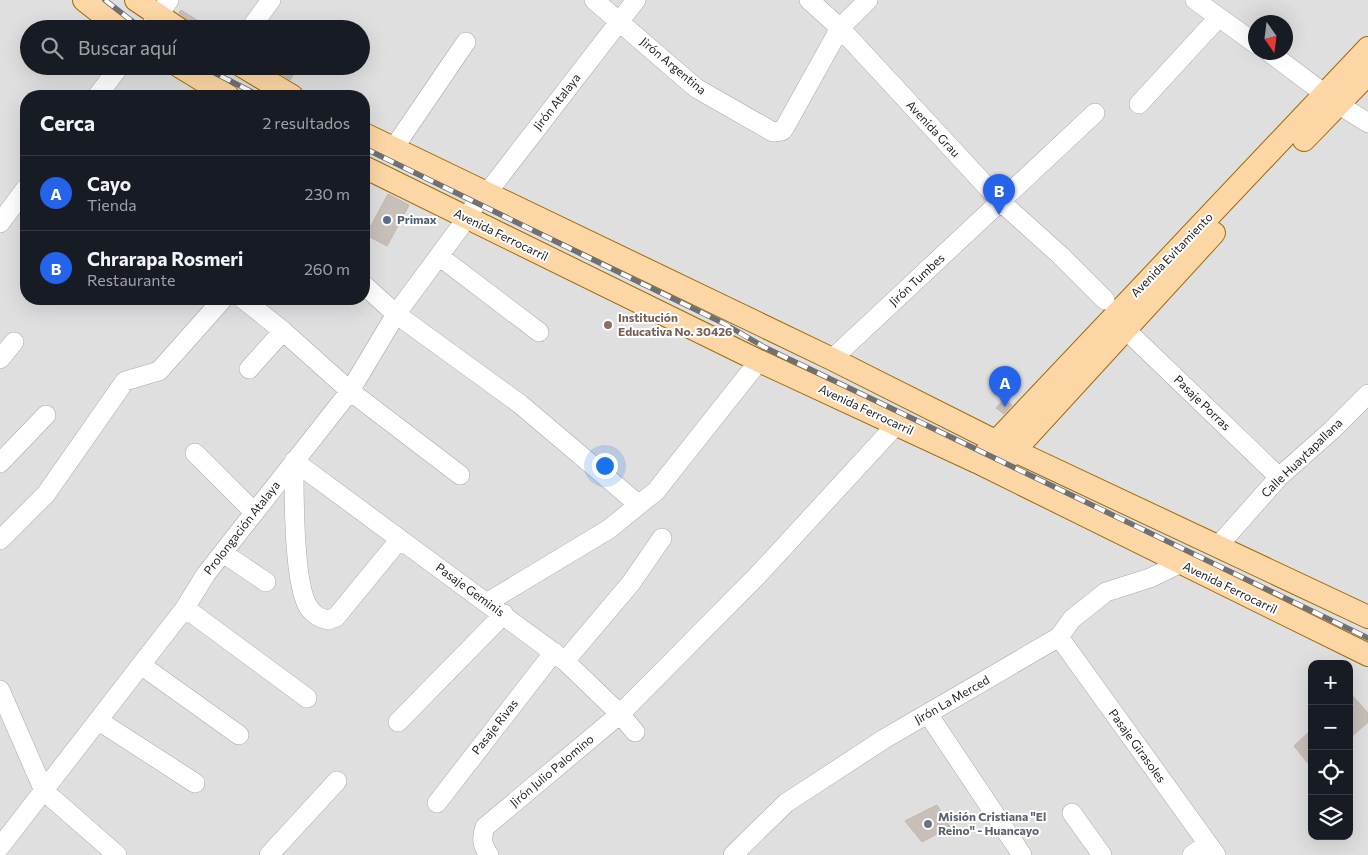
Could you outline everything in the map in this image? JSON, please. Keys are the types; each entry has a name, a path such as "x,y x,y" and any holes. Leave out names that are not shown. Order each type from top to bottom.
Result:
{"main road":[{"path":"84,0 110,20"},
{"path":"136,0 159,15"},
{"name":"Avenida Evitamiento","path":"1005,445 1125,329 1224,222 1332,99 1368,48"},
{"name":"Avenida Evitamiento","path":"986,467 1332,99 1368,74"},
{"path":"194,75 218,90"},
{"path":"257,75 282,90"},
{"name":"Avenida Ferrocarril","path":"370,137 393,149 477,205 760,361 986,467 1368,656"},
{"name":"Avenida Ferrocarril","path":"370,169 477,205 832,359 1005,445 1368,617"}],"street":[{"path":"257,20 271,0"},
{"name":"Jirón Argentina","path":"594,0 696,88 768,131 782,131 785,127 840,28"},
{"name":"Jirón Atalaya","path":"477,205 636,0"},
{"name":"Avenida Grau","path":"809,0 840,28 1001,202 1060,255 1105,300"},
{"path":"840,28 868,0"},
{"path":"1195,0 1248,39"},
{"path":"1139,104 1218,18"},
{"path":"393,149 466,42"},
{"path":"1280,60 1368,123"},
{"path":"102,90 113,75"},
{"name":"Jirón Tumbes","path":"832,359 1095,113"},
{"path":"0,223 20,196"},
{"name":"Prolongación Atalaya","path":"0,847 185,608 206,574 350,391 396,314 477,205"},
{"path":"439,256 538,332"},
{"path":"370,290 396,314 520,404 638,504"},
{"path":"0,540 46,494 125,381 159,372 169,363 218,305"},
{"path":"251,305 283,330 350,391 460,475"},
{"name":"Pasaje Porras","path":"1125,329 1279,477"},
{"path":"249,369 283,330"},
{"path":"0,359 14,342"},
{"path":"488,602 608,529 656,491 760,361"},
{"name":"Calle Huaytapallana","path":"1218,546 1279,477 1332,430 1368,394"},
{"path":"0,463 46,415"},
{"name":"Jirón Julio Palomino","path":"489,855 483,846 482,837 485,827 620,714 757,576 896,424"},
{"path":"195,453 254,512"},
{"path":"294,461 295,536 302,591 308,607 317,617 328,620 336,616 400,539"},
{"name":"Pasaje Geminis","path":"294,461 488,602 559,657 620,714 635,732"},
{"name":"Pasaje Rivas","path":"437,802 559,657 631,583 662,538"},
{"path":"223,553 266,582"},
{"name":"Jirón La Merced","path":"733,855 786,804 884,739 1059,637 1072,620 1092,601 1106,592 1150,578 1181,563"},
{"path":"185,608 307,698"},
{"path":"398,722 504,614"},
{"name":"Pasaje Girasoles","path":"1059,637 1205,851"},
{"path":"141,665 239,735"},
{"path":"0,690 44,791 117,855"},
{"path":"928,714 1002,825 1017,853"},
{"path":"99,721 195,783"},
{"path":"269,855 337,781"},
{"path":"1072,813 1102,855"}],"shaded area":[{"path":"0,0 1368,0 1368,855 0,855"}],"building":[{"path":"181,10 197,20 187,20 179,13"},
{"path":"282,75 294,75 290,80"},
{"name":"Primax","path":"388,194 409,205 387,246 370,237 370,228"},
{"path":"1004,399 1012,405 1004,414 996,408"},
{"path":"1353,696 1368,713 1368,722 1353,735"},
{"path":"1308,733 1308,763 1294,746"},
{"name":"Misión Cristiana \"El Reino\" - Huancayo","path":"937,805 950,827 922,842 905,821"}],"railway":[{"path":"105,0 131,20"},
{"path":"219,75 248,90"},
{"path":"370,151 723,323 764,347 1368,638"}],"place":[{"name":"Chrarapa Rosmeri","path":"999,215"},
{"name":"Primax","path":"387,220"},
{"name":"Institución Educativa No. 30426","path":"608,325"},
{"name":"Cayo","path":"1005,407"},
{"name":"Misión Cristiana \"El Reino\" - Huancayo","path":"928,824"}]}
